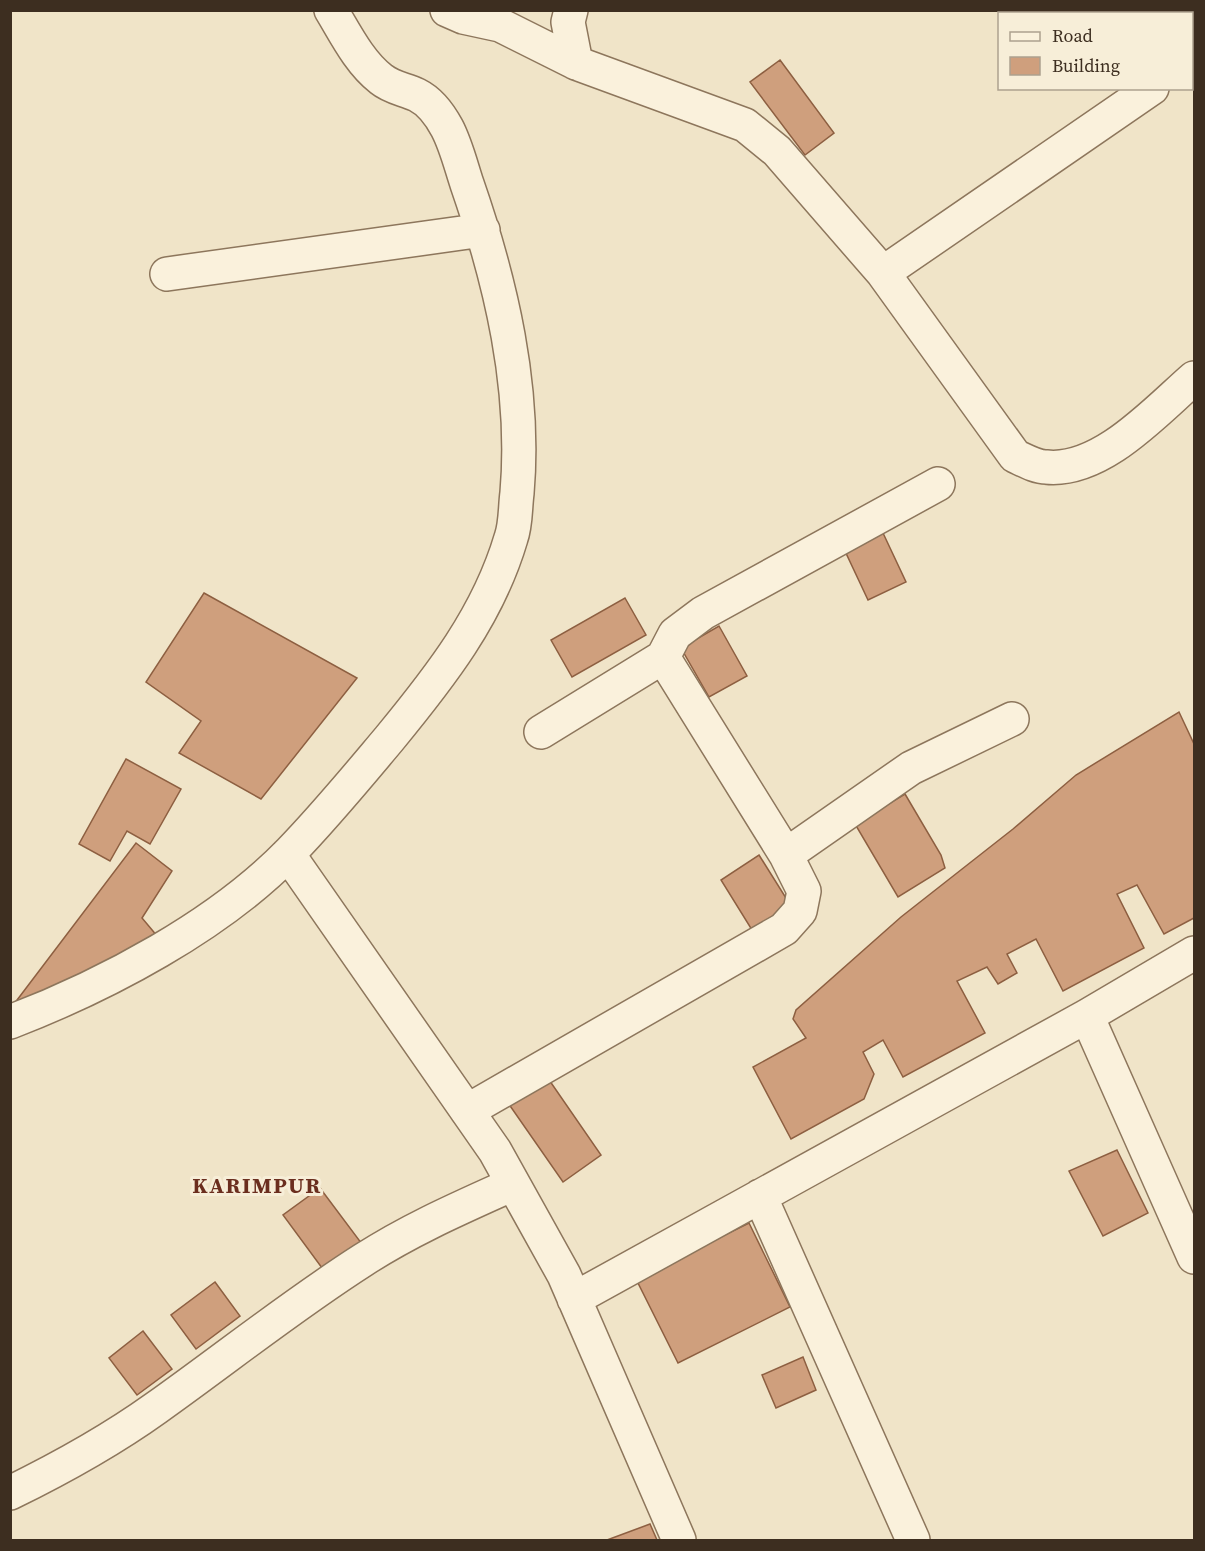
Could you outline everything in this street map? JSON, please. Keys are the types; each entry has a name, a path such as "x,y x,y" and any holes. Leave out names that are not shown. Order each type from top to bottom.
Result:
{"street":[{"path":"10,1022 65,1001 126,969 227,904 288,854 443,675 492,593 513,534 520,420 501,307 483,230 449,131 436,109 417,95 396,89 380,79 365,63 331,10"},
{"path":"447,10 463,17 514,18 576,63 745,124 777,151 804,180 883,273 1015,456 1045,468 1077,465 1110,449 1194,378"},
{"path":"571,10 568,22 576,63"},
{"path":"883,273 1149,90"},
{"path":"167,274 483,230"},
{"path":"541,732 663,657 675,634 704,613 938,484"},
{"path":"466,1111 784,929 800,911 804,891 786,855 663,657"},
{"path":"786,855 910,768 1012,719"},
{"path":"288,854 466,1111 513,1184 574,1299 679,1540"},
{"path":"574,1299 1087,1016 1194,953"},
{"path":"1087,1016 1194,1257"},
{"path":"10,1493 103,1443 146,1415 297,1303 364,1259 448,1213 513,1184"},
{"path":"760,1196 913,1540"}],"building":[{"path":"780,60 834,133 805,155 750,82"},
{"path":"883,533 906,582 868,600 845,551"},
{"path":"204,593 357,678 261,799 179,753 201,721 146,682"},
{"path":"625,598 646,635 572,677 551,640"},
{"path":"719,626 747,676 709,697 681,648"},
{"path":"1179,712 1194,744 1194,918 1164,934 1137,885 1117,894 1144,948 1063,991 1036,939 1007,954 1017,973 998,984 987,967 957,981 985,1033 903,1077 883,1040 863,1052 874,1074 864,1099 791,1139 753,1067 806,1038 793,1019 796,1010 901,917 1013,829 1076,775"},
{"path":"126,759 181,789 150,844 127,831 110,861 79,844"},
{"path":"905,794 941,855 945,868 898,897 855,824"},
{"path":"136,843 172,871 142,918 158,937 11,1008"},
{"path":"759,855 791,906 752,930 721,880"},
{"path":"545,1074 601,1155 563,1182 506,1100"},
{"path":"1117,1150 1148,1213 1103,1236 1069,1171"},
{"path":"320,1188 362,1244 325,1272 283,1215"},
{"path":"749,1223 790,1307 678,1363 636,1279"},
{"path":"215,1282 240,1316 196,1349 171,1315"},
{"path":"143,1331 172,1369 137,1395 109,1358"},
{"path":"803,1357 816,1390 776,1408 762,1375"},
{"path":"650,1524 657,1540 607,1540"}],"district":[{"name":"KARIMPUR","path":"257,1185"}]}
